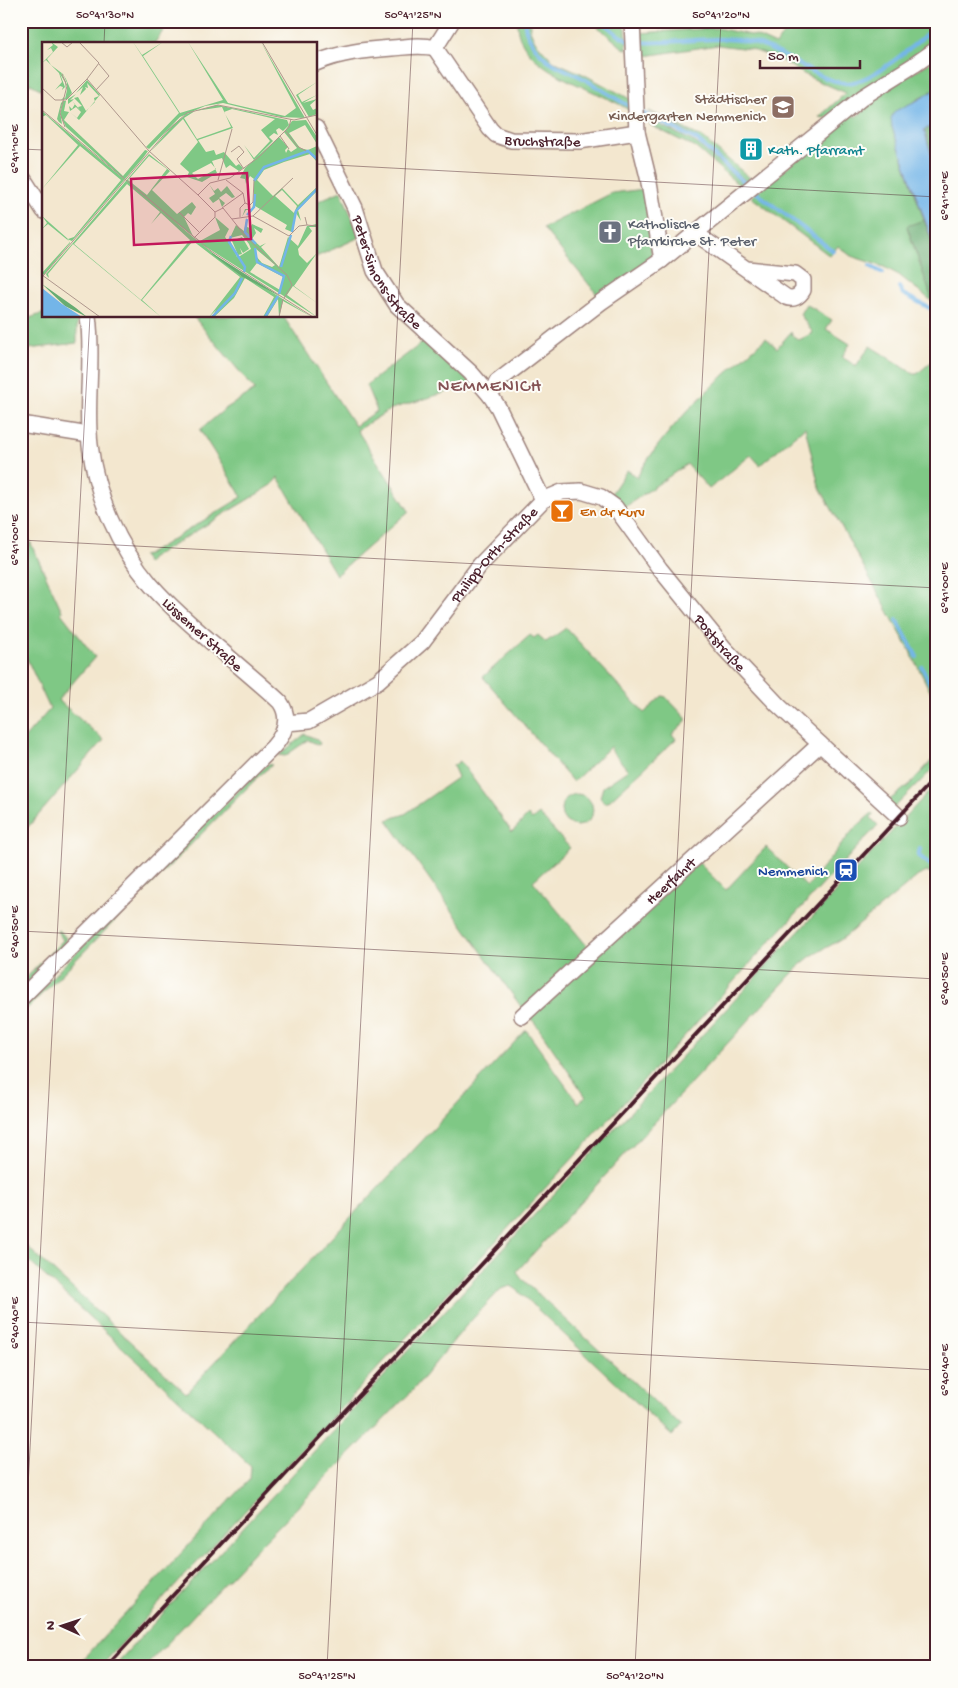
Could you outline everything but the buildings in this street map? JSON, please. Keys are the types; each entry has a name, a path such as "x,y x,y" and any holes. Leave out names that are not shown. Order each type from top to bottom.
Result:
{"street":[{"path":"318,62 336,55 355,51 419,46 435,48 452,21"},
{"path":"632,26 636,132 648,177 662,260"},
{"name":"Bruchstraße","path":"435,48 496,135 511,140 562,141 588,140 636,132"},
{"path":"490,395 502,378 602,302 662,260 863,97 937,49"},
{"name":"Peter-Simons-Straße","path":"318,132 355,208 375,271 397,305 471,373 490,395"},
{"path":"21,175 42,207"},
{"path":"695,232 747,269"},
{"name":"Lüssemer Straße","path":"88,318 89,435 95,473 103,500 120,538 136,564 162,597 280,702 285,711 286,724"},
{"name":"Philipp-Orth-Straße","path":"286,724 310,721 378,681 422,642 480,565 543,500 498,407 490,395"},
{"path":"21,424 89,435"},
{"name":"Poststraße","path":"543,500 557,493 574,490 595,494 618,510 660,569 714,636 778,705 899,817"},
{"path":"21,998 273,747 283,735 286,724"},
{"name":"Heerfahrt","path":"522,1016 820,744"}],"green space":[{"path":"21,21 154,21 165,28 155,42 101,42 96,38 93,42 42,42 42,90 21,79"},
{"path":"517,21 530,21 530,30 535,41 553,61 583,74 632,100 632,112 561,77 544,66 530,53 520,39"},
{"path":"591,21 610,21 626,28 627,49 623,48"},
{"path":"791,21 937,21 937,43 826,118 819,117 846,93 809,77 779,59 750,49 718,45 645,56 639,52 638,33 717,28 756,36 776,45"},
{"path":"937,58 937,88 893,114 892,127 924,220 907,227 933,302 899,275 884,267 851,256 838,246 830,256 751,197 853,113 855,117 866,110 864,103"},
{"path":"649,111 703,138 750,178 746,181 698,139"},
{"path":"650,120 696,143 743,184 740,186 696,148 650,125"},
{"path":"937,123 937,173 924,130"},
{"path":"644,189 652,256 600,298 543,228 612,193"},
{"path":"341,191 360,237 318,256 318,201"},
{"path":"924,220 937,254 937,307 933,302 907,226"},
{"path":"806,304 832,320 826,329 850,344 842,357 856,366 870,346 914,374 917,374 937,357 937,705 910,651 819,486 805,427 760,465 751,455 709,489 687,464 625,507 611,494 627,470 637,477 679,420 766,338 777,348 791,332 799,340 813,333 800,314"},
{"path":"42,314 42,318 77,318 77,343 21,350 21,321"},
{"path":"195,318 284,318 355,426 377,411 366,385 426,340 455,366 474,387 464,387 391,409 357,430 409,511 336,575 278,477 272,485 150,559 148,564 142,556 147,555 242,497 200,430 225,409 255,390"},
{"path":"21,522 62,611 61,613 95,657 58,700 104,740 21,835 21,742 50,709 21,646"},
{"path":"566,628 644,713 662,696 666,697 686,718 686,721 672,734 676,739 608,802 604,803 600,797 603,787 628,770 611,750 611,746 573,782 483,677 530,635 534,638 538,635 546,642"},
{"path":"305,734 316,739 320,743 319,745 308,740 285,756 279,755"},
{"path":"937,755 937,765 894,808 888,801 909,785"},
{"path":"460,761 512,832 528,815 532,820 539,814 570,848 533,881 588,947 699,863 726,890 766,847 807,887 854,829 872,813 871,818 878,825 603,1126 100,1667 76,1667 250,1479 251,1466 21,1254 21,1241 186,1393 526,1030 578,1103 586,1097 535,1023 522,1008 387,820 405,814 458,777 453,766"},
{"path":"268,764 272,765 21,1015 21,1008 252,777"},
{"path":"937,783 937,873 927,872 918,876 842,939 811,956 800,965 517,1271 520,1277 681,1426 672,1436 516,1289 511,1286 501,1289 465,1327 413,1390 261,1544 145,1667 113,1667"},
{"path":"577,794 588,799 593,810 588,821 577,826 566,821 561,810 566,799"},
{"path":"59,930 66,938 65,945 21,990 21,983 63,940 57,931"}],"water":[{"path":"937,88 937,123 924,130 937,173 937,254 892,127 891,118 895,111"}],"waterway":[{"path":"525,21 525,28 530,39 541,55 633,108"},
{"path":"601,21 628,40"},
{"path":"637,42 711,39 740,40 777,52 813,72 836,82 845,83 856,82 880,70 906,52 937,25"},
{"path":"639,111 697,140 748,186"},
{"path":"753,190 833,251"},
{"path":"870,266 883,273"},
{"path":"899,287 903,294 937,312"},
{"path":"897,620 917,657"},
{"path":"922,667 930,684"},
{"path":"934,693 937,698"},
{"path":"920,849 918,855 937,870"}],"railway":[{"path":"106,1667 937,776"}],"place":[{"name":"Städtischer Kindergarten Nemmenich","path":"783,107"},
{"name":"Kath. Pfarramt","path":"751,149"},
{"name":"Katholische Pfarrkirche St. Peter","path":"610,232"},
{"name":"En dr Kurv","path":"562,511"},
{"name":"Nemmenich","path":"846,870"}],"district":[{"name":"NEMMENICH","path":"490,385"}]}
